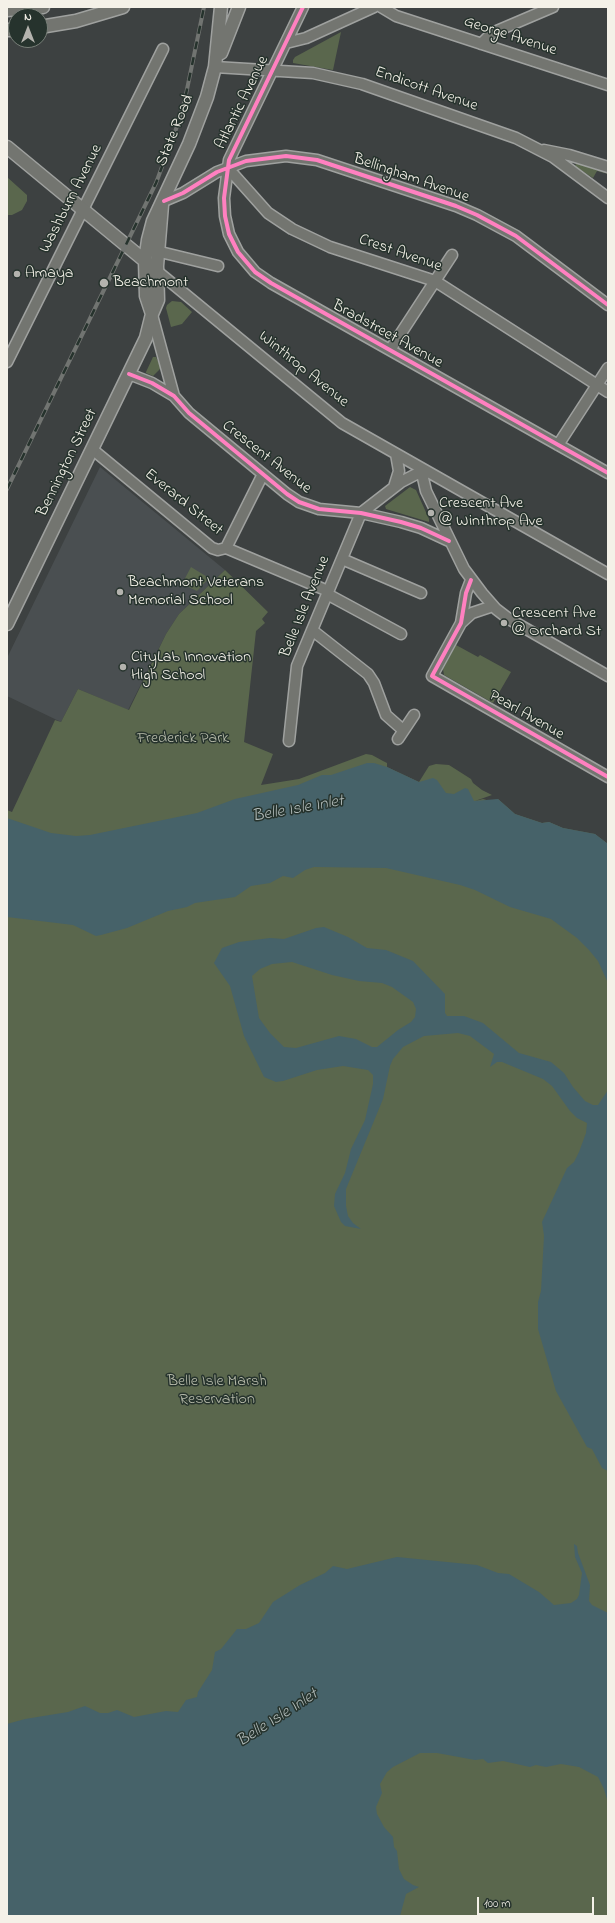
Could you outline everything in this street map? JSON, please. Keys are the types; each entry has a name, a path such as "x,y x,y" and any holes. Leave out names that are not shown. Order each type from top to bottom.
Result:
{"main road":[{"path":"7,10 43,7"},
{"path":"48,25 76,20 124,7"},
{"name":"State Road","path":"215,67 221,7"},
{"name":"State Road","path":"146,255 153,221 163,203 200,117 215,67 239,7"},
{"name":"Winthrop Avenue","path":"7,148 83,210 146,255 157,271"},
{"name":"State Road","path":"157,271 163,203"},
{"name":"Bennington Street","path":"146,255 147,300 152,314"},
{"name":"Bennington Street","path":"7,624 146,338 152,314 158,300 157,271"}],"street":[{"name":"Atlantic Avenue","path":"163,203 180,195 203,179 227,167 230,155 303,7"},
{"path":"286,43 306,38 374,7"},
{"name":"George Avenue","path":"381,7 396,16 608,85"},
{"path":"481,44 485,38 494,32 553,7"},
{"name":"Washburn Avenue","path":"7,362 163,49"},
{"name":"Endicott Avenue","path":"215,67 314,73 356,82 499,130 540,150 608,198"},
{"path":"540,150 569,154 608,166"},
{"name":"Bellingham Avenue","path":"227,167 246,161 273,157 312,159 456,206 477,215 516,236 608,304"},
{"name":"Crest Avenue","path":"227,167 268,213 296,231 330,247 435,280 608,392"},
{"name":"Bradstreet Avenue","path":"227,167 224,198 225,220 230,238 245,261 255,272 271,283 608,473"},
{"path":"146,255 158,252 218,266"},
{"path":"390,350 452,255"},
{"name":"Winthrop Avenue","path":"157,271 337,419 608,574"},
{"name":"Crescent Avenue","path":"152,314 174,396"},
{"path":"558,445 608,368"},
{"name":"Crescent Avenue","path":"129,374 152,383 174,396 189,413 293,498 306,505 326,510 361,513 415,526 450,541"},
{"name":"Everard Street","path":"92,449 212,548 218,550 226,548 328,592 400,634"},
{"path":"394,487 399,471 396,454"},
{"path":"361,513 394,487 424,470"},
{"path":"424,470 424,488 450,541 471,580 493,606 522,627 608,676"},
{"path":"226,548 263,474"},
{"name":"Belle Isle Avenue","path":"289,741 297,666 361,513"},
{"path":"342,559 421,592"},
{"path":"460,623 466,593 471,580"},
{"path":"460,623 472,613 493,606"},
{"name":"Pearl Avenue","path":"460,623 432,676 608,777"},
{"path":"312,630 368,674 374,683 388,718 400,735 414,715"}],"shaded area":[{"name":"Beachmont Veterans Memorial School","path":"100,467 225,570 179,614 166,634 128,710 78,689 61,722 7,696 7,658"}],"green space":[{"path":"341,32 333,70 293,63 295,57"},
{"path":"577,162 608,171 608,174 597,171 593,178 575,166"},
{"path":"7,177 27,195 27,201 22,210 12,215 7,215"},
{"path":"172,301 181,302 192,312 182,324 171,327 166,308"},
{"path":"153,357 156,357 160,365 160,369 153,376 146,372"},
{"path":"410,487 416,490 429,522 386,509 385,506"},
{"path":"191,567 209,578 197,591 182,584"},
{"path":"225,570 268,612 262,619 265,623 256,631 244,742 273,754 261,785 299,779 366,754 372,755 387,763 387,767 419,782 429,766 436,764 449,765 471,779 473,783 482,790 492,795 475,801 483,799 490,801 498,799 515,814 542,823 549,822 563,828 595,834 608,844 608,1916 96,1916 7,1894 7,810 12,812 55,720 61,722 78,689 129,710 166,634 179,614"},
{"path":"456,645 478,657 480,655 511,672 493,703 444,675 443,669"}],"water":[{"name":"Belle Isle Inlet","path":"367,763 374,763 387,767 419,782 433,778 437,780 446,793 454,794 465,788 468,789 474,801 498,799 515,814 542,823 549,822 563,828 595,834 608,844 608,983 598,961 589,950 577,938 551,919 510,907 475,890 460,885 386,868 314,867 305,870 293,878 283,876 270,883 251,886 235,897 195,903 187,907 168,911 127,928 96,936 73,925 7,917 7,818 51,833 76,836 90,835 197,813 235,799 298,785 322,775 331,775"},
{"path":"324,927 348,937 367,948 386,950 413,961 445,994 445,1013 447,1016 464,1016 483,1023 519,1053 551,1062 564,1073 585,1101 593,1105 598,1105 608,1090 608,1471 602,1468 592,1449 587,1447 556,1391 538,1329 538,1302 541,1291 544,1236 542,1222 567,1168 574,1162 579,1152 586,1133 587,1123 577,1118 570,1111 552,1086 543,1079 502,1062 497,1062 490,1067 494,1054 470,1036 458,1033 424,1036 403,1047 393,1059 390,1066 383,1099 346,1189 346,1206 348,1216 353,1223 361,1229 345,1226 341,1222 334,1206 335,1194 345,1173 351,1149 365,1120 373,1084 373,1075 368,1070 343,1066 317,1070 276,1082 264,1077 244,1036 230,986 214,963 222,948 239,942 270,938 284,939 316,928","holes":["292,962 332,975 359,981 382,983 392,987 413,1002 416,1009 415,1017 411,1022 398,1030 377,1047 372,1047 356,1039 339,1036 296,1048 284,1047 270,1033 259,1018 252,976 260,969 272,964"]},
{"name":"Belle Isle Inlet","path":"574,1544 577,1546 578,1553 590,1585 589,1601 592,1605 608,1613 608,1803 604,1789 598,1777 579,1767 561,1764 546,1767 536,1765 530,1767 503,1761 488,1763 483,1759 475,1760 437,1753 420,1753 393,1767 387,1772 380,1784 382,1793 376,1807 377,1814 384,1827 393,1837 394,1847 397,1851 399,1869 404,1879 419,1887 406,1894 400,1916 7,1916 7,1724 25,1719 68,1712 85,1706 100,1713 108,1713 117,1710 134,1717 166,1711 178,1712 186,1700 197,1697 198,1692 212,1670 215,1652 221,1649 237,1629 246,1629 259,1623 273,1602 300,1585 325,1573 333,1566 347,1569 397,1557 477,1565 498,1573 509,1574 539,1592 554,1605 571,1603 577,1599 579,1595 582,1573 575,1557"}],"railway":[{"path":"7,489 156,183 179,121 204,7"}],"cycle path":[{"path":"303,7 229,160 224,198 225,216 229,234 238,252 255,272 271,283 608,473"},
{"path":"164,201 183,193 217,172 246,161 286,156 317,160 456,206 477,215 516,236 608,305"},
{"path":"129,374 152,383 174,396 189,413 287,494 299,502 319,509 361,513 401,522 421,528 449,541"},
{"path":"471,580 466,593 461,623 432,676 608,777"}],"place":[{"name":"Amaya","path":"17,274"},
{"name":"Beachmont","path":"104,283"},
{"name":"Crescent Ave @ Winthrop Ave","path":"431,513"},
{"name":"Beachmont Veterans Memorial School","path":"120,592"},
{"name":"Crescent Ave @ Orchard St","path":"504,623"},
{"name":"CityLab Innovation High School","path":"123,667"}],"park label":[{"name":"Frederick Park","path":"183,739"},
{"name":"Belle Isle Marsh Reservation","path":"217,1391"}]}
